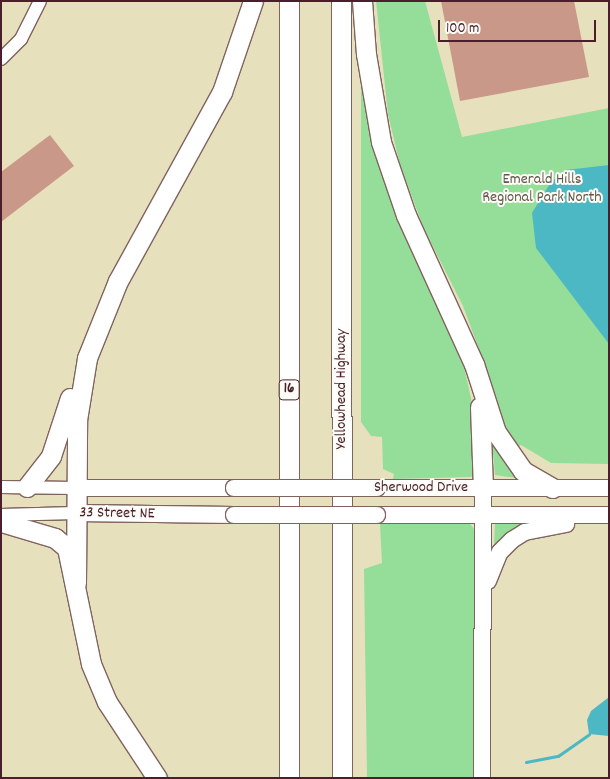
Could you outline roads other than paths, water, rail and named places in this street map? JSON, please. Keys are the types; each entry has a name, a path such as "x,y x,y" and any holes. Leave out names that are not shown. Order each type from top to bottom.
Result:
{"highway":[{"path":"27,487 52,456 78,371 87,358 118,281 222,92 253,1"},
{"name":"16","path":"289,778 290,1"},
{"name":"Yellowhead Highway","path":"342,1 342,778"},
{"path":"362,1 366,54 381,142 406,216 474,364 496,432 523,472 553,488"},
{"path":"76,583 75,488 77,420 87,358"},
{"path":"474,364 483,422 484,488"},
{"path":"1,522 55,538 67,548 76,583 91,664 108,702 157,778"},
{"path":"342,750 354,778"}],"main road":[{"name":"33 Street NE","path":"75,488 234,488"},
{"name":"Sherwood Drive","path":"234,488 609,488"},
{"path":"482,778 485,588 484,488"},
{"name":"33 Street NE","path":"75,513 234,515"},
{"name":"Sherwood Drive","path":"234,515 609,517"},
{"path":"485,588 500,552 525,532 609,517"}],"street":[{"path":"1,60 21,39 40,1"},
{"name":"33 Street NE","path":"1,487 75,488"},
{"name":"33 Street NE","path":"1,515 75,513"}],"water":[{"path":"609,165 609,344 536,248 532,213 551,182 566,170"},
{"path":"609,697 609,736 589,734 587,720 591,711"}],"waterway":[{"path":"526,762 558,756 589,734"}],"park label":[{"name":"Emerald Hills Regional Park North","path":"542,189"}]}
